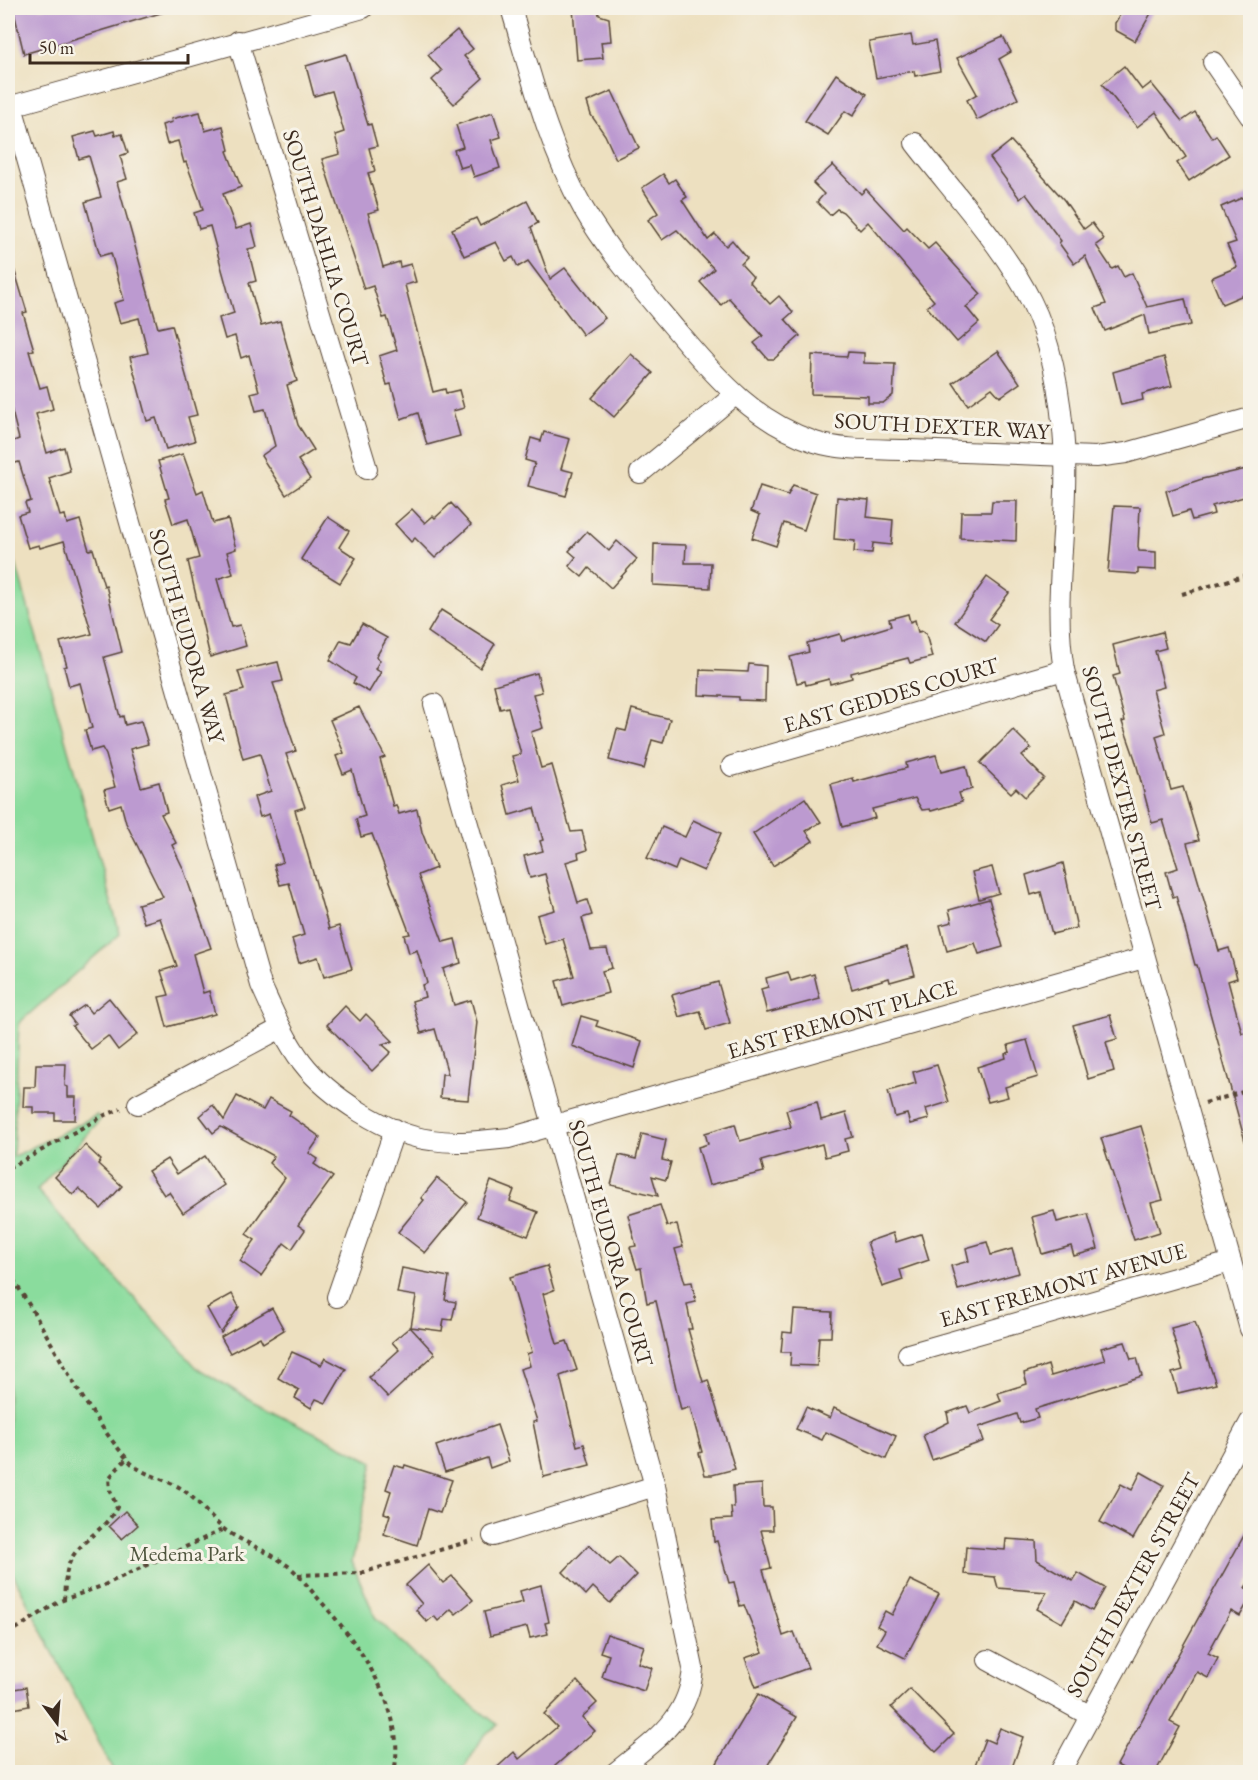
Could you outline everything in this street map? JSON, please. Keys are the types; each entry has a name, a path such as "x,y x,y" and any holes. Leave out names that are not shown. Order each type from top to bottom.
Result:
{"street":[{"path":"9,101 363,8"},
{"name":"SOUTH DEXTER WAY","path":"511,8 538,101 559,158 582,207 615,258 735,395 761,416 818,443 868,448 1096,457 1126,453 1251,418"},
{"name":"SOUTH DAHLIA COURT","path":"238,41 367,469"},
{"path":"1213,62 1251,116"},
{"name":"SOUTH EUDORA WAY","path":"9,101 261,985 281,1028 302,1062 329,1090 395,1129 428,1140 463,1143 509,1138 552,1126"},
{"name":"SOUTH DEXTER STREET","path":"915,143 1014,271 1032,301 1044,330 1056,386 1065,456 1060,624 1064,670 1230,1262 1251,1329"},
{"path":"640,473 735,395"},
{"name":"EAST GEDDES COURT","path":"732,766 1064,670"},
{"name":"SOUTH EUDORA COURT","path":"434,704 655,1486 693,1668 692,1688 684,1707 670,1726 616,1773"},
{"name":"EAST FREMONT PLACE","path":"552,1126 1144,958"},
{"path":"138,1104 281,1028"},
{"path":"337,1297 395,1129"},
{"name":"EAST FREMONT AVENUE","path":"908,1354 1230,1262"},
{"name":"SOUTH DEXTER STREET","path":"1060,1773 1089,1715 1251,1422"},
{"path":"493,1536 655,1486"},
{"path":"988,1660 1089,1715"}],"path":[{"path":"1182,594 1251,574"},
{"path":"1187,1109 1251,1090"},
{"path":"8,1167 18,1164 105,1115 138,1104"},
{"path":"8,1272 29,1304 91,1413 132,1465 185,1491 224,1529 292,1569 344,1626 365,1658 382,1691 393,1726 396,1762 394,1773"},
{"path":"64,1600 65,1574 74,1554 110,1521 117,1507 110,1491 109,1478 127,1458"},
{"path":"8,1634 64,1600 102,1586 224,1529"},
{"path":"297,1575 361,1573 493,1536"}],"green space":[{"name":"Medema Park","path":"8,536 120,934 19,1023 13,1157 97,1115 100,1120 37,1190 197,1368 254,1402 373,1462 352,1562 375,1617 443,1683 498,1725 484,1735 462,1772 114,1772 8,1564"}],"building":[{"path":"13,8 163,8 164,12 24,54"},
{"path":"573,8 598,8 599,15 609,18 611,41 601,42 603,58 577,60"},
{"path":"1124,8 1154,8 1135,41 1115,30 1115,23"},
{"path":"457,30 473,49 464,56 483,78 454,104 432,80 442,71 428,55"},
{"path":"911,35 913,45 935,41 940,71 915,76 914,71 876,78 869,42"},
{"path":"1003,37 1011,52 999,59 1018,99 977,120 967,100 977,94 957,58"},
{"path":"346,54 368,125 371,124 377,146 369,148 375,171 368,173 379,210 368,213 383,267 399,262 400,267 411,264 416,282 405,285 433,392 445,389 446,393 459,390 464,408 453,411 460,436 427,445 418,413 401,419 391,384 387,385 379,356 397,350 387,317 383,318 373,286 364,289 322,159 340,154 335,135 344,132 332,91 314,96 306,66"},
{"path":"1124,66 1142,90 1151,83 1182,121 1195,112 1212,138 1216,135 1229,155 1189,181 1177,163 1186,157 1156,112 1137,127 1102,84"},
{"path":"836,74 867,94 853,116 845,111 828,135 805,121"},
{"path":"612,91 639,148 616,159 605,135 591,115 587,102"},
{"path":"200,112 205,131 223,126 229,150 227,151 241,187 223,194 236,229 251,224 257,247 248,249 256,281 249,283 261,326 280,321 297,381 287,385 298,425 314,450 298,460 310,479 286,495 261,456 275,446 265,409 256,411 251,393 259,391 249,355 241,358 235,336 225,339 219,318 234,313 210,226 199,229 194,213 203,210 200,200 186,162 184,163 178,141 167,144 162,125 172,122 171,119"},
{"path":"493,112 501,137 491,140 500,168 474,177 470,165 460,168 454,150 463,147 456,125"},
{"path":"95,131 97,136 114,131 115,136 122,134 128,153 120,156 127,179 117,182 158,328 172,325 197,415 188,417 195,441 166,449 156,418 147,421 130,357 148,353 139,318 120,323 114,303 124,300 111,253 100,256 85,202 101,197 89,156 79,159 73,137"},
{"path":"1011,141 1064,200 1084,229 1092,223 1104,239 1096,245 1112,269 1118,266 1124,277 1132,273 1147,307 1185,299 1191,325 1149,334 1145,315 1105,331 1095,308 1106,304 1085,256 1074,264 1059,243 1061,241 1026,194 1020,199 990,158"},
{"path":"833,165 861,194 866,189 904,230 907,227 928,249 935,243 981,294 966,307 979,323 957,342 927,307 934,301 868,222 860,230 843,212 837,209 830,215 817,202 824,194 813,183"},
{"path":"663,174 669,183 675,179 687,197 682,200 708,240 715,234 726,246 732,240 747,258 741,264 753,277 749,281 770,304 779,296 793,312 785,319 800,336 774,359 768,359 754,343 763,336 729,298 721,305 700,282 714,269 677,230 662,240 648,220 658,213 642,188"},
{"path":"1251,194 1251,298 1248,293 1222,304 1211,278 1237,267 1227,245 1236,242 1221,207"},
{"path":"527,201 538,223 531,227 550,279 565,268 605,318 583,335 528,261 518,267 513,257 506,261 496,242 464,256 452,229 476,218 480,226"},
{"path":"8,262 12,262 27,312 23,313 34,350 29,351 40,388 47,386 53,409 36,414 47,453 64,447 70,471 49,478 60,516 65,515 67,524 80,520 89,550 93,549 104,586 106,585 122,652 104,657 120,717 123,716 125,725 141,721 148,744 130,749 141,787 159,782 167,812 161,814 176,843 172,845 183,868 211,948 193,954 203,993 209,991 215,1014 167,1027 159,997 169,995 161,971 177,966 160,918 144,923 138,904 163,897 126,823 121,804 109,808 104,790 115,787 106,755 102,748 91,751 85,730 92,728 80,683 69,686 64,667 67,666 60,642 92,634 64,541 40,548 39,545 28,548 18,515 28,512 25,503 31,501 19,462 8,465 8,443 19,439 8,396"},
{"path":"998,351 1020,383 1000,397 992,388 968,405 953,383"},
{"path":"848,352 864,353 864,363 895,364 893,395 883,403 868,403 868,396 811,394 812,355 847,357"},
{"path":"631,354 653,373 614,417 592,398"},
{"path":"1164,357 1172,386 1142,394 1143,400 1121,405 1113,372"},
{"path":"544,432 570,439 561,469 573,472 566,496 528,486 535,463 525,460 531,438 541,441"},
{"path":"183,454 197,493 203,490 213,523 228,519 236,549 227,552 233,574 217,579 231,627 240,625 246,646 210,657 188,561 199,558 188,519 173,524 165,499 169,498 158,461"},
{"path":"1251,468 1251,495 1212,506 1214,514 1192,520 1189,511 1173,516 1166,491 1202,479"},
{"path":"793,485 816,493 804,530 784,523 776,546 752,538 760,515 751,511 760,486 788,495"},
{"path":"837,497 869,500 867,517 893,520 891,545 873,543 872,553 854,552 855,541 834,539"},
{"path":"992,501 1017,501 1016,541 960,538 961,512 991,512"},
{"path":"451,503 471,525 435,558 415,538 411,542 395,524 412,509 425,523 433,516 435,518"},
{"path":"1114,506 1140,507 1139,551 1156,552 1156,570 1138,569 1138,574 1108,572"},
{"path":"328,517 349,531 339,547 356,558 340,583 301,559"},
{"path":"587,531 609,551 617,541 637,559 611,588 589,568 582,577 569,566 576,557 569,551"},
{"path":"654,544 686,545 685,563 711,563 710,588 653,585"},
{"path":"987,577 1009,593 989,619 998,625 986,642 955,622"},
{"path":"441,610 495,644 480,668 428,632"},
{"path":"908,614 910,622 915,620 918,632 923,631 926,634 932,657 910,663 908,658 851,673 852,678 830,684 829,679 806,685 805,681 797,683 790,657 809,652 807,643 840,634 842,641 891,626 889,619"},
{"path":"362,624 387,638 376,657 380,660 375,669 381,672 369,692 353,683 356,678 330,660 341,640 351,643"},
{"path":"1162,632 1166,648 1155,651 1164,687 1153,690 1165,733 1156,736 1171,790 1183,787 1199,840 1187,843 1219,951 1229,948 1237,978 1228,981 1242,1033 1251,1031 1251,1141 1245,1141 1197,965 1195,965 1176,896 1173,897 1166,872 1178,868 1163,820 1152,823 1135,759 1122,722 1125,721 1113,676 1120,674 1113,645"},
{"path":"278,662 283,681 273,683 296,751 286,754 305,807 295,810 329,929 339,926 352,969 324,977 318,957 299,963 292,939 304,935 289,883 280,885 274,865 283,862 269,814 260,817 254,797 271,791 260,754 243,759 226,695 244,690 238,671"},
{"path":"749,664 766,666 765,701 699,695 700,670 748,672"},
{"path":"537,673 542,692 533,694 543,728 531,732 541,768 552,765 571,832 582,831 587,850 578,853 579,858 566,862 578,903 587,900 592,915 582,918 591,950 607,949 612,968 602,971 608,993 563,1006 556,981 574,976 563,939 545,944 537,915 555,910 545,874 530,878 524,856 543,851 540,841 543,840 534,808 510,815 502,785 519,780 512,756 521,754 508,707 500,709 494,685"},
{"path":"359,707 385,757 380,759 393,806 396,805 399,814 417,809 422,832 436,868 418,875 443,942 455,939 461,963 443,969 454,1005 471,1000 477,1022 468,1100 440,1098 442,1074 448,1074 435,1029 421,1033 412,1001 425,997 422,985 427,983 417,950 409,953 404,935 410,934 372,834 361,837 356,819 365,816 352,770 343,774 336,756 344,753 330,720"},
{"path":"632,709 670,719 663,743 652,740 644,769 609,760 617,729 626,731"},
{"path":"1013,730 1031,748 1022,756 1044,778 1025,797 1016,788 1011,793 980,763"},
{"path":"936,755 941,772 966,766 972,789 959,793 962,802 931,811 930,809 922,810 915,798 872,809 875,818 842,827 831,784 853,778 854,782 907,768 906,763"},
{"path":"805,798 821,822 806,831 813,841 773,866 753,834"},
{"path":"693,820 721,833 704,871 679,860 675,870 647,858 662,827 685,837"},
{"path":"1063,863 1077,928 1052,934 1041,892 1031,895 1026,875"},
{"path":"992,867 999,893 979,899 972,872"},
{"path":"989,899 1003,947 979,954 975,943 947,951 940,925 952,922 949,910"},
{"path":"907,947 915,975 890,982 889,978 852,989 845,965"},
{"path":"788,972 791,981 814,974 820,999 767,1013 761,989 768,987 766,978"},
{"path":"718,982 730,1023 706,1030 700,1011 679,1017 672,995"},
{"path":"109,998 138,1034 118,1050 108,1036 91,1049 72,1026 75,1024 69,1016 85,1005 91,1013"},
{"path":"345,1006 360,1021 366,1014 393,1041 382,1044 391,1052 372,1071 327,1025"},
{"path":"1110,1015 1117,1039 1106,1042 1114,1071 1088,1079 1073,1025"},
{"path":"581,1016 598,1021 596,1026 642,1041 634,1068 572,1046"},
{"path":"1027,1040 1038,1077 1005,1087 1008,1097 988,1102 977,1067 1006,1058 1005,1054 1010,1052 1008,1045"},
{"path":"36,1064 66,1064 65,1086 68,1087 68,1097 76,1097 75,1120 55,1120 55,1113 33,1113 33,1107 23,1107 24,1087 35,1087"},
{"path":"937,1065 949,1102 926,1109 929,1119 910,1124 907,1114 895,1117 888,1091 916,1083 913,1072"},
{"path":"237,1096 263,1110 269,1099 291,1111 289,1115 320,1137 309,1153 318,1159 314,1164 333,1177 298,1225 305,1230 292,1249 284,1243 261,1276 240,1261 255,1240 246,1234 285,1178 269,1163 274,1156 221,1127 213,1133 200,1116 213,1105 224,1120"},
{"path":"817,1102 821,1120 846,1113 853,1137 845,1139 848,1151 825,1157 822,1144 761,1161 764,1172 709,1185 698,1147 708,1144 705,1133 735,1124 740,1141 791,1127 786,1110"},
{"path":"1141,1126 1163,1200 1151,1203 1160,1232 1134,1240 1101,1138"},
{"path":"642,1134 666,1140 662,1160 671,1162 666,1180 652,1176 658,1196 611,1185 619,1155 636,1159"},
{"path":"85,1145 101,1160 98,1164 122,1186 101,1209 79,1188 73,1195 55,1177"},
{"path":"205,1156 224,1185 183,1213 169,1192 164,1195 148,1171 167,1159 177,1174"},
{"path":"437,1178 467,1202 425,1253 398,1232 424,1200 421,1198"},
{"path":"491,1181 514,1190 510,1201 538,1212 528,1236 477,1217"},
{"path":"660,1205 667,1226 677,1225 683,1247 675,1249 685,1283 692,1282 696,1302 687,1304 692,1329 688,1329 703,1382 708,1380 735,1469 712,1475 705,1475 699,1453 702,1452 690,1407 681,1410 656,1301 647,1303 641,1268 637,1269 630,1247 636,1246 628,1215"},
{"path":"1054,1211 1057,1222 1088,1214 1098,1249 1074,1256 1071,1246 1042,1254 1032,1217"},
{"path":"893,1233 896,1242 921,1234 929,1260 900,1270 903,1280 882,1287 867,1242"},
{"path":"987,1242 991,1255 1012,1249 1019,1273 958,1290 951,1266 969,1261 966,1248"},
{"path":"547,1266 554,1290 543,1294 557,1344 567,1341 577,1370 560,1376 577,1446 584,1444 590,1465 544,1477 533,1422 537,1421 520,1369 530,1366 527,1354 532,1352 510,1277"},
{"path":"402,1268 449,1277 445,1300 456,1302 452,1320 444,1319 442,1331 411,1327 416,1296 397,1293"},
{"path":"232,1294 239,1307 221,1333 207,1308"},
{"path":"272,1308 284,1330 263,1343 260,1337 230,1353 221,1337"},
{"path":"794,1310 832,1312 831,1337 819,1337 817,1366 790,1365 791,1352 781,1352 783,1332 792,1333"},
{"path":"1195,1322 1216,1384 1178,1393 1172,1373 1183,1370 1171,1328"},
{"path":"410,1327 435,1354 388,1397 369,1377 399,1350 392,1342"},
{"path":"1125,1342 1131,1359 1137,1358 1142,1376 1035,1409 1038,1418 1020,1423 1017,1414 979,1427 984,1441 932,1460 923,1435 949,1422 947,1413 967,1406 970,1413 1001,1401 998,1393 1027,1384 1024,1373 1048,1365 1051,1376 1105,1360 1101,1348"},
{"path":"292,1352 321,1365 325,1358 346,1369 326,1403 316,1399 311,1408 295,1398 299,1390 278,1378"},
{"path":"806,1407 830,1418 834,1408 896,1436 886,1459 826,1432 822,1440 796,1429"},
{"path":"497,1425 509,1461 490,1468 487,1458 445,1472 436,1446"},
{"path":"394,1465 404,1468 405,1465 452,1480 440,1513 428,1509 417,1545 384,1534 390,1515 384,1513 391,1491 386,1489"},
{"path":"1141,1472 1164,1485 1133,1539 1100,1522 1121,1484 1132,1490"},
{"path":"762,1484 763,1507 772,1507 773,1530 761,1530 771,1568 763,1570 783,1636 794,1632 808,1668 756,1687 745,1658 763,1652 744,1605 740,1606 734,1582 729,1583 717,1541 714,1542 712,1520 732,1519 733,1486"},
{"path":"125,1511 138,1525 122,1539 109,1526"},
{"path":"1251,1523 1251,1578 1245,1588 1251,1591 1251,1597 1240,1616 1231,1611 1208,1653 1218,1658 1208,1678 1197,1672 1170,1722 1180,1727 1155,1773 1131,1773 1117,1765"},
{"path":"1006,1539 1036,1541 1037,1560 1073,1581 1078,1573 1105,1588 1092,1611 1075,1601 1062,1623 1037,1609 1047,1592 998,1588 995,1577 964,1574 966,1547 1005,1550"},
{"path":"589,1545 610,1565 619,1557 637,1575 610,1603 593,1587 586,1595 563,1572"},
{"path":"428,1565 443,1583 452,1576 473,1600 456,1614 451,1609 438,1621 434,1616 427,1622 416,1610 422,1604 406,1585"},
{"path":"910,1580 939,1594 905,1658 877,1644 885,1630 877,1626 885,1611 892,1615"},
{"path":"541,1585 549,1622 545,1623 548,1634 530,1638 527,1627 490,1636 484,1612 523,1602 520,1591"},
{"path":"607,1634 644,1646 638,1663 652,1668 644,1691 602,1677 609,1655 600,1652"},
{"path":"577,1681 597,1703 582,1717 595,1731 547,1773 491,1773 514,1752 519,1759 557,1727 544,1714"},
{"path":"26,1687 29,1706 8,1710 8,1690"},
{"path":"910,1689 954,1734 936,1752 891,1707"},
{"path":"758,1694 797,1717 763,1773 730,1773 717,1763"},
{"path":"1000,1728 1023,1737 1010,1773 993,1773 975,1765 985,1739 994,1743"}]}
